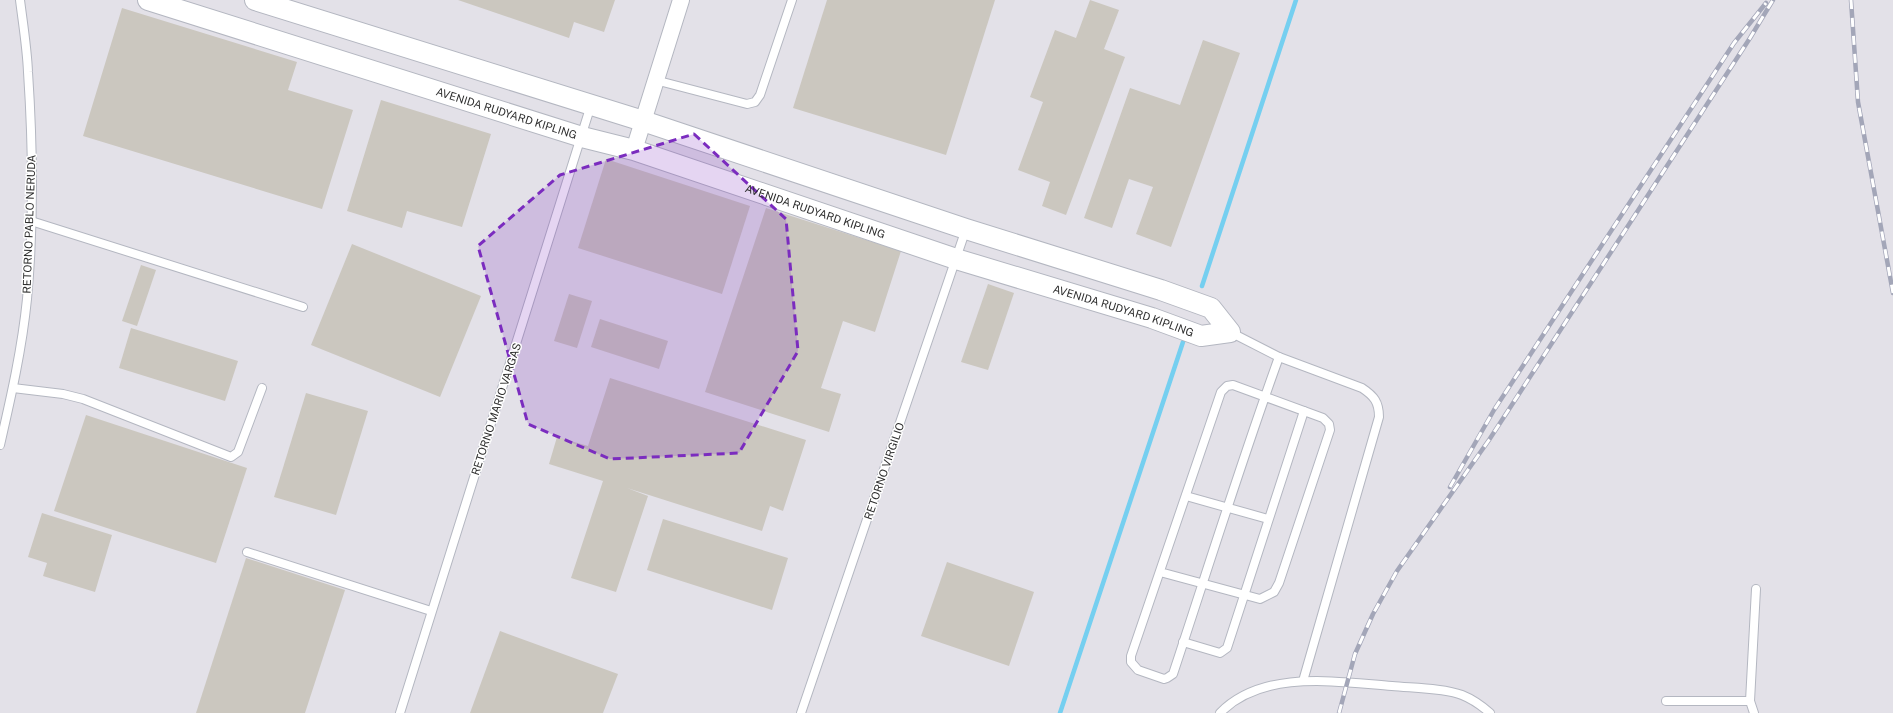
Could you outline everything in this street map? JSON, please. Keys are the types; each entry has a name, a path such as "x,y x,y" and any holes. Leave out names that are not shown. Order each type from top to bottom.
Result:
{"street":[{"name":"AVENIDA RUDYARD KIPLING","path":"148,0 582,137 634,150 956,259 1152,318 1201,336 1230,332"},
{"path":"255,0 591,104 966,229 1161,290 1211,308 1230,332"},
{"path":"634,150 681,0"},
{"path":"1152,318 1161,290"}],"lane":[{"name":"RETORNO PABLO NERUDA","path":"0,445 13,388 26,301 30,221 31,169 28,72 20,0"},
{"path":"656,80 747,104 755,102 760,95 792,0"},
{"name":"RETORNO MARIO VARGAS","path":"400,713 582,137 591,104"},
{"path":"30,221 304,306"},
{"name":"RETORNO VIRGILIO","path":"801,713 966,229"},
{"path":"1230,332 1279,357 1362,388 1373,395 1379,406 1379,417 1303,681"},
{"path":"1160,572 1202,584 1260,599 1274,592 1279,584 1330,430 1330,424 1323,418 1265,396 1232,385 1223,388 1131,656 1131,662 1138,670 1167,678 1173,674 1202,584 1265,396 1279,357"},
{"path":"13,388 63,394 83,400 231,457 238,452 262,388"},
{"path":"1183,642 1220,653 1225,651 1304,411"},
{"path":"1186,496 1268,519"},
{"path":"247,552 431,611"},
{"path":"1754,713 1750,701 1756,589"},
{"path":"1220,713 1237,698 1252,691 1303,681 1428,689 1462,695 1490,713"},
{"path":"1666,701 1750,701"}],"highlighted area":[{"path":"694,134 786,219 798,351 739,453 610,459 528,424 478,246 560,175"}],"shaded area":[{"path":"0,0 1893,0 1893,713 0,713"}],"building":[{"path":"458,0 615,0 604,32 574,22 569,38"},
{"path":"827,0 995,0 946,155 793,108"},
{"path":"1090,0 1119,10 1104,49 1125,57 1066,215 1042,206 1050,182 1018,170 1043,102 1030,97 1055,30 1076,38"},
{"path":"122,8 297,62 288,90 353,110 322,209 83,136"},
{"path":"1203,40 1240,53 1171,247 1136,234 1153,187 1129,179 1112,228 1084,218 1130,88 1180,105"},
{"path":"381,100 491,134 462,227 407,211 402,228 347,211"},
{"path":"606,159 750,206 722,294 578,248"},
{"path":"766,208 901,251 875,332 843,321 821,388 841,394 829,432 705,392"},
{"path":"352,244 481,296 440,397 311,345"},
{"path":"141,265 156,270 137,326 122,321"},
{"path":"988,284 1014,293 988,370 961,362"},
{"path":"569,294 592,301 577,348 554,341"},
{"path":"600,319 668,341 659,369 591,347"},
{"path":"131,328 238,361 225,401 119,368"},
{"path":"610,378 806,440 783,511 770,506 762,531 627,488 648,496 616,592 571,578 603,481 549,464 557,437 588,446"},
{"path":"306,393 368,411 336,515 274,497"},
{"path":"86,415 247,468 216,563 54,511"},
{"path":"42,513 112,535 95,592 43,576 47,563 28,557"},
{"path":"663,519 788,558 772,610 647,570"},
{"path":"246,558 345,590 305,713 196,713"},
{"path":"947,562 1034,592 1009,666 921,636"},
{"path":"500,631 618,674 603,713 470,713"}],"waterway":[{"path":"1202,286 1296,0"},
{"path":"1060,713 1183,342"}],"railway":[{"path":"1339,713 1355,654 1373,614 1397,571 1489,440 1750,38 1773,0"},
{"path":"1851,0 1858,102 1893,293"},
{"path":"1450,487 1494,410 1734,43 1766,3"}]}
